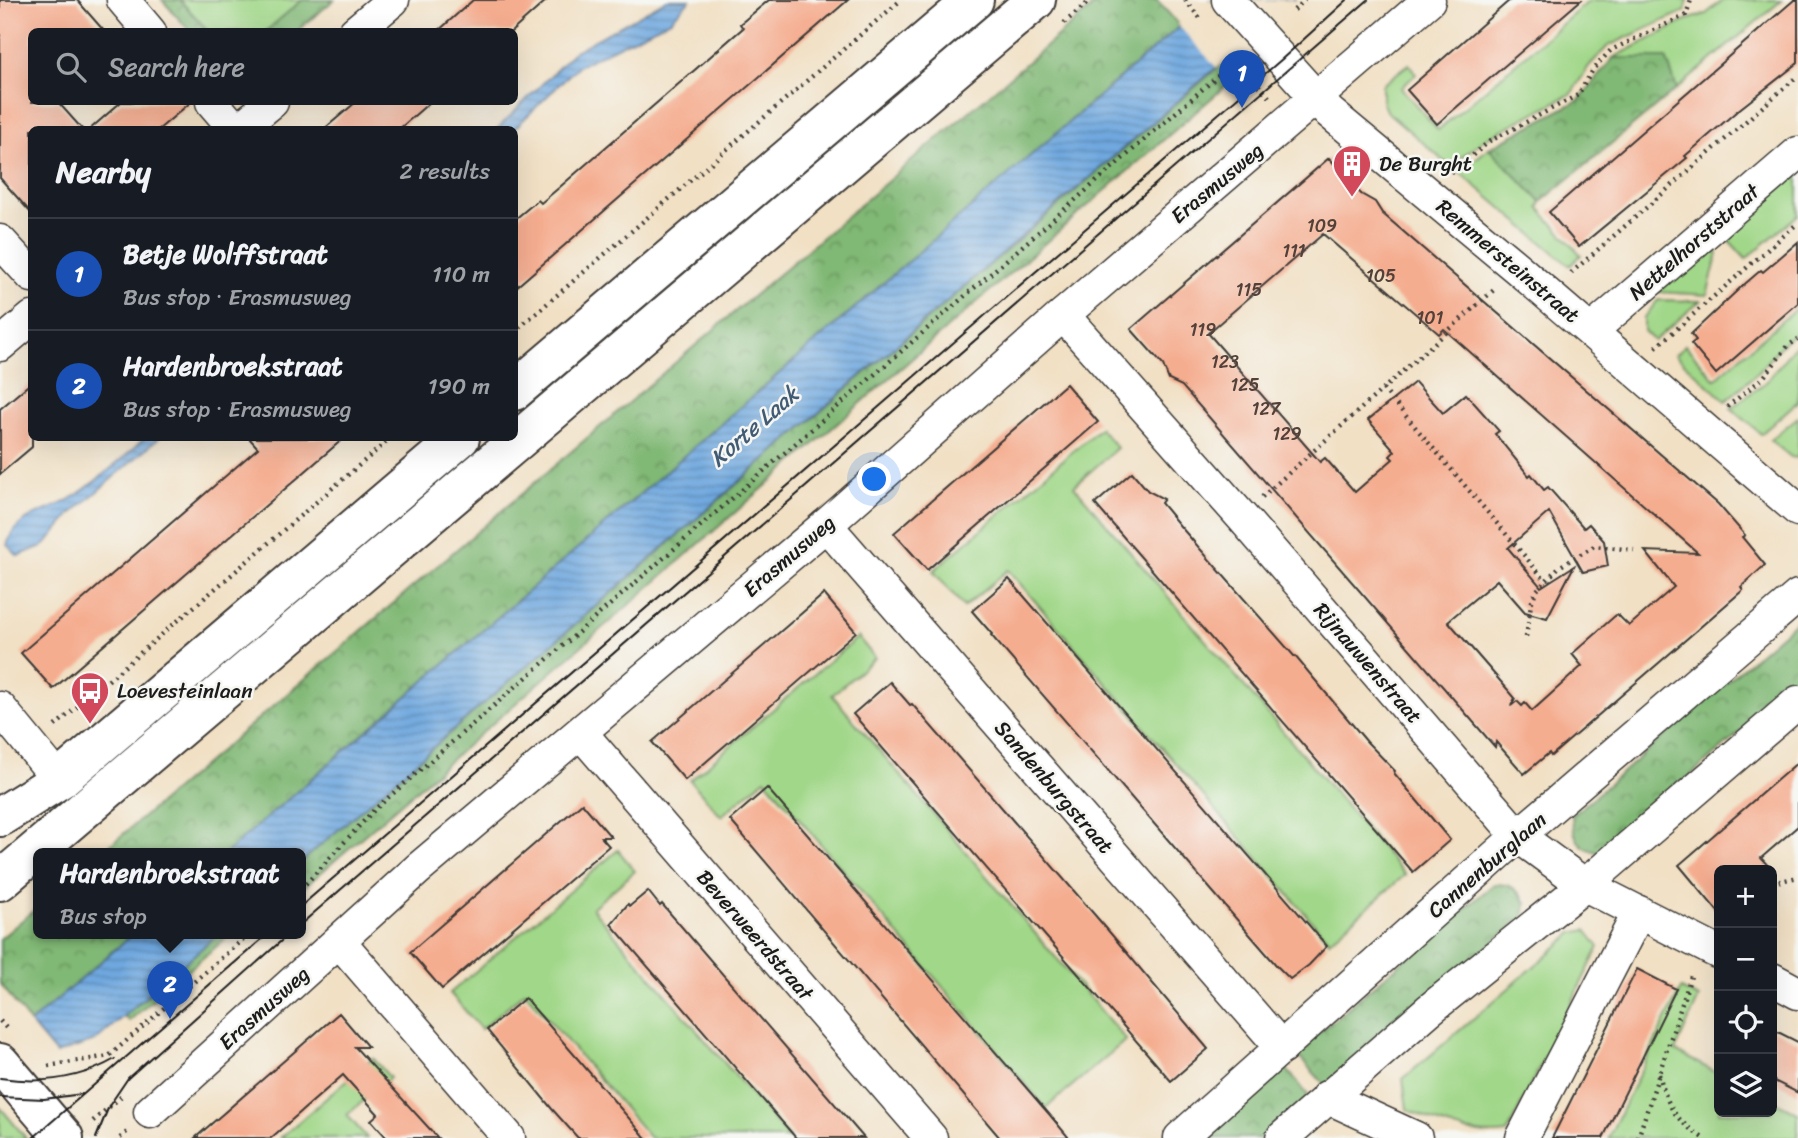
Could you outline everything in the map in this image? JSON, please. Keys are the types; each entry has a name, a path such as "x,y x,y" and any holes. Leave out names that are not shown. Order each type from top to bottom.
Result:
{"main road":[{"path":"518,388 974,0"},
{"path":"518,440 1036,0"},
{"path":"0,817 60,779 456,441"},
{"path":"39,848 517,441"},
{"path":"0,881 33,853"},
{"path":"0,1063 64,1138"}],"street":[{"path":"122,0 146,28"},
{"path":"360,28 393,0"},
{"name":"Remmersteinstraat","path":"1228,0 1329,112 1518,269 1798,510"},
{"name":"Erasmusweg","path":"150,1112 418,869 825,525 1063,315 1429,0"},
{"path":"215,105 233,126"},
{"path":"242,126 268,105"},
{"name":"Nettelhorststraat","path":"1591,331 1798,153"},
{"path":"0,241 28,272"},
{"name":"Rijnauwenstraat","path":"1063,315 1518,836 1585,885 1711,948"},
{"path":"0,345 28,321"},
{"name":"Sandenburgstraat","path":"825,525 1282,1048"},
{"name":"Cannenburglaan","path":"1180,1138 1518,836 1798,597"},
{"path":"1282,1138 1429,1010 1585,885 1798,702"},
{"path":"0,708 60,779"},
{"name":"Beverweerdstraat","path":"580,733 930,1138"},
{"path":"1522,1138 1639,912"},
{"path":"339,941 509,1138"},
{"path":"1777,982 1798,993"},
{"path":"1327,1097 1384,1131 1416,1138"}],"path":[{"path":"518,329 901,0"},
{"path":"1294,10 1305,0"},
{"path":"1450,174 1490,142 1578,95 1594,68 1611,50 1686,15 1691,0"},
{"path":"306,884 374,810 1227,68"},
{"path":"1570,275 1798,76"},
{"path":"1653,350 1798,223"},
{"path":"1241,516 1518,269"},
{"path":"1701,426 1763,379 1788,346 1798,339"},
{"path":"1383,389 1545,580"},
{"path":"33,746 388,441"},
{"path":"1526,637 1531,604 1545,580 1566,561 1594,546 1634,550"},
{"path":"1777,882 1798,877"},
{"path":"40,1068 109,1056 243,939"},
{"path":"1637,1138 1659,1073 1711,948"},
{"path":"1659,1073 1667,1104 1682,1124 1703,1138"}],"green space":[{"path":"162,0 180,0 205,28 187,28"},
{"path":"180,0 302,0 270,28 205,28"},
{"path":"302,0 334,0 301,28 269,28"},
{"path":"1100,0 1157,0 1180,26 232,848 107,848"},
{"path":"1590,0 1688,0 1685,11 1608,46 1589,66 1571,94 1486,138 1450,166 1386,111 1382,101 1382,85 1409,64 1416,74 1401,88 1438,130"},
{"path":"1723,0 1782,0 1677,89 1666,58 1613,58 1687,20 1706,14"},
{"path":"1613,58 1666,58 1677,89 1541,202 1489,148 1579,100"},
{"path":"1223,63 1236,77 306,886 306,858"},
{"path":"1489,148 1541,202 1539,208 1581,255 1570,266 1459,172"},
{"path":"1798,171 1798,215 1746,259 1724,235"},
{"path":"1711,246 1718,253 1707,295 1657,292"},
{"path":"1658,300 1700,301 1654,341 1644,331 1644,318"},
{"path":"1798,307 1798,332 1785,341 1757,373 1726,401 1675,355 1685,345 1715,379"},
{"path":"1798,344 1798,401 1761,434 1731,408 1767,381"},
{"path":"1798,417 1798,458 1791,457 1770,440"},
{"path":"1100,428 1117,448 1074,486 1405,875 1329,941 1008,570 964,607 933,571"},
{"path":"1798,620 1798,682 1601,853 1582,845 1574,831 1572,816"},
{"path":"858,637 875,658 832,695 1126,1040 1046,1108 765,779 721,816 690,780"},
{"path":"618,850 635,871 592,908 789,1138 650,1138 525,992 481,1029 450,993"},
{"path":"1494,884 1509,886 1520,894 1526,903 1523,917 1327,1087 1295,1053"},
{"path":"33,911 33,939 127,939 30,1023 0,983 0,939"},
{"path":"1586,930 1599,947 1507,1133 1469,1132 1443,1125 1407,1109 1403,1079 1573,933"},
{"path":"212,939 225,939 129,1021 124,1016"},
{"path":"1681,989 1699,998 1675,1051 1714,1071 1714,1117 1777,1117 1777,1102 1798,1113 1798,1138 1608,1138"},
{"path":"373,1058 390,1078 347,1115 367,1138 280,1138"},
{"path":"1284,1066 1312,1100 1269,1138 1201,1138"},
{"path":"0,1107 26,1138 0,1138"}],"water":[{"path":"667,0 690,0 671,20 578,66 517,126 500,126 575,51"},
{"name":"Korte Laak","path":"1210,0 1294,0 306,858 306,848 232,848"},
{"path":"141,441 156,441 71,514 45,545 18,556 7,545 11,535 25,520 72,498"},
{"path":"127,939 212,939 95,1041 56,1054 30,1023"}],"pier":[{"path":"1204,0 1294,0 1296,3 1217,68 1177,24"}],"building":[{"path":"0,0 77,0 102,28 28,28 28,105 61,105 79,126 28,126 28,210 0,178"},
{"path":"473,0 547,0 516,28 442,28"},
{"path":"769,0 848,0 518,286 518,217 538,200 541,203 561,186 743,28 740,24"},
{"path":"1510,0 1581,0 1437,124 1407,90"},
{"path":"1794,0 1798,0 1798,63 1737,111 1685,156 1687,158 1579,247 1549,212"},
{"path":"118,105 187,105 163,126 94,126"},
{"path":"352,105 427,105 403,126 328,126"},
{"path":"1329,158 1361,194 1375,202 1382,213 1718,504 1745,535 1742,537 1765,565 1741,587 1743,590 1660,662 1551,756 1549,753 1524,774 1496,742 1495,747 1182,386 1169,380 1163,365 1131,329","holes":["1323,234 1439,334 1444,329 1698,553 1645,551 1674,587 1629,626 1617,614 1572,654 1582,666 1532,711 1525,703 1522,706 1517,701 1511,706 1515,698 1448,621 1497,580 1525,612 1547,618 1574,566 1541,587 1508,548 1549,512 1583,572 1608,566 1604,541 1589,524 1584,528 1548,487 1544,490 1531,474 1529,476 1495,434 1499,431 1466,394 1443,413 1415,382 1368,420 1395,451 1390,456 1393,459 1355,492 1325,458 1320,462 1208,333"]},
{"path":"1798,242 1798,303 1716,374 1691,344 1696,340 1691,334 1761,270 1763,272"},
{"path":"1066,384 1098,422 927,570 894,533"},
{"path":"28,385 28,441 32,441 32,447 0,474 0,409"},
{"path":"252,441 341,441 53,689 21,653 258,448"},
{"path":"1132,472 1148,491 1164,499 1161,503 1180,526 1395,771 1450,840 1413,872 1095,504"},
{"path":"1009,579 1327,946 1309,965 1290,979 1277,966 972,611"},
{"path":"824,594 856,632 685,780 652,742"},
{"path":"890,682 910,705 912,704 1208,1049 1171,1081 853,714"},
{"path":"1798,762 1798,826 1761,858 1767,865 1714,865 1714,907 1679,865"},
{"path":"767,788 1069,1138 1000,1138 730,820"},
{"path":"582,803 611,837 601,837 609,846 442,989 410,952"},
{"path":"648,891 864,1138 796,1138 611,924 628,904 630,906"},
{"path":"1637,969 1676,989 1603,1138 1552,1138"},
{"path":"525,998 646,1138 578,1138 552,1109 487,1030"},
{"path":"339,1013 368,1047 355,1047 438,1138 387,1138 371,1120 378,1114 343,1075 271,1138 195,1138"},
{"path":"1777,1032 1798,1042 1798,1093 1777,1082"}],"tram line":[{"path":"306,902 1347,0"},
{"path":"306,920 1368,0"},
{"path":"33,1138 262,939"},
{"path":"96,1138 109,1106 128,1078 283,939"},
{"path":"0,1078 30,1081 59,1079 88,1072 115,1059"},
{"path":"0,1097 44,1099 82,1094"}],"place":[{"name":"Betje Wolffstraat","path":"1242,108"},
{"name":"De Burght","path":"1352,198"},
{"name":"Loevesteinlaan","path":"90,725"},
{"name":"Hardenbroekstraat","path":"170,1019"}]}
